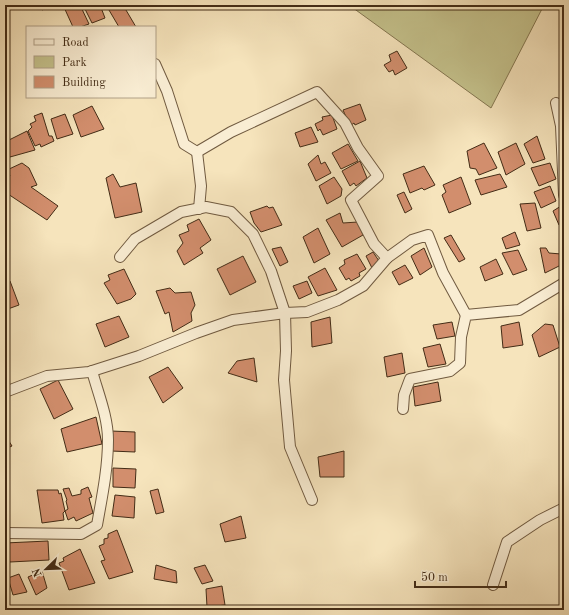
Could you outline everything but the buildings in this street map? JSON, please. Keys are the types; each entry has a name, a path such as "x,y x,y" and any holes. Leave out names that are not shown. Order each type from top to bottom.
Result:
{"street":[{"path":"156,66 167,91 184,144 197,152"},
{"path":"197,152 231,132 317,92 345,123 358,148 378,176 351,200 374,244 387,258"},
{"path":"556,103 561,126 564,195"},
{"path":"197,152 200,186 199,208"},
{"path":"120,257 135,239 181,212 199,208 206,207 231,212 253,234 272,271 285,313 286,350 284,380 290,447 312,500"},
{"path":"5,392 47,376 92,371 139,356 233,320 285,313 307,312 338,300 363,286 387,258 412,240 428,235 443,273 466,315 461,337 460,363 450,371 410,380 404,395 403,409"},
{"path":"466,315 519,310 564,283"},
{"path":"5,533 81,534 97,525 103,493 108,439 104,414 92,371"},
{"path":"493,585 507,542 540,520 564,508"}],"green space":[{"path":"349,5 544,5 491,108"}]}
